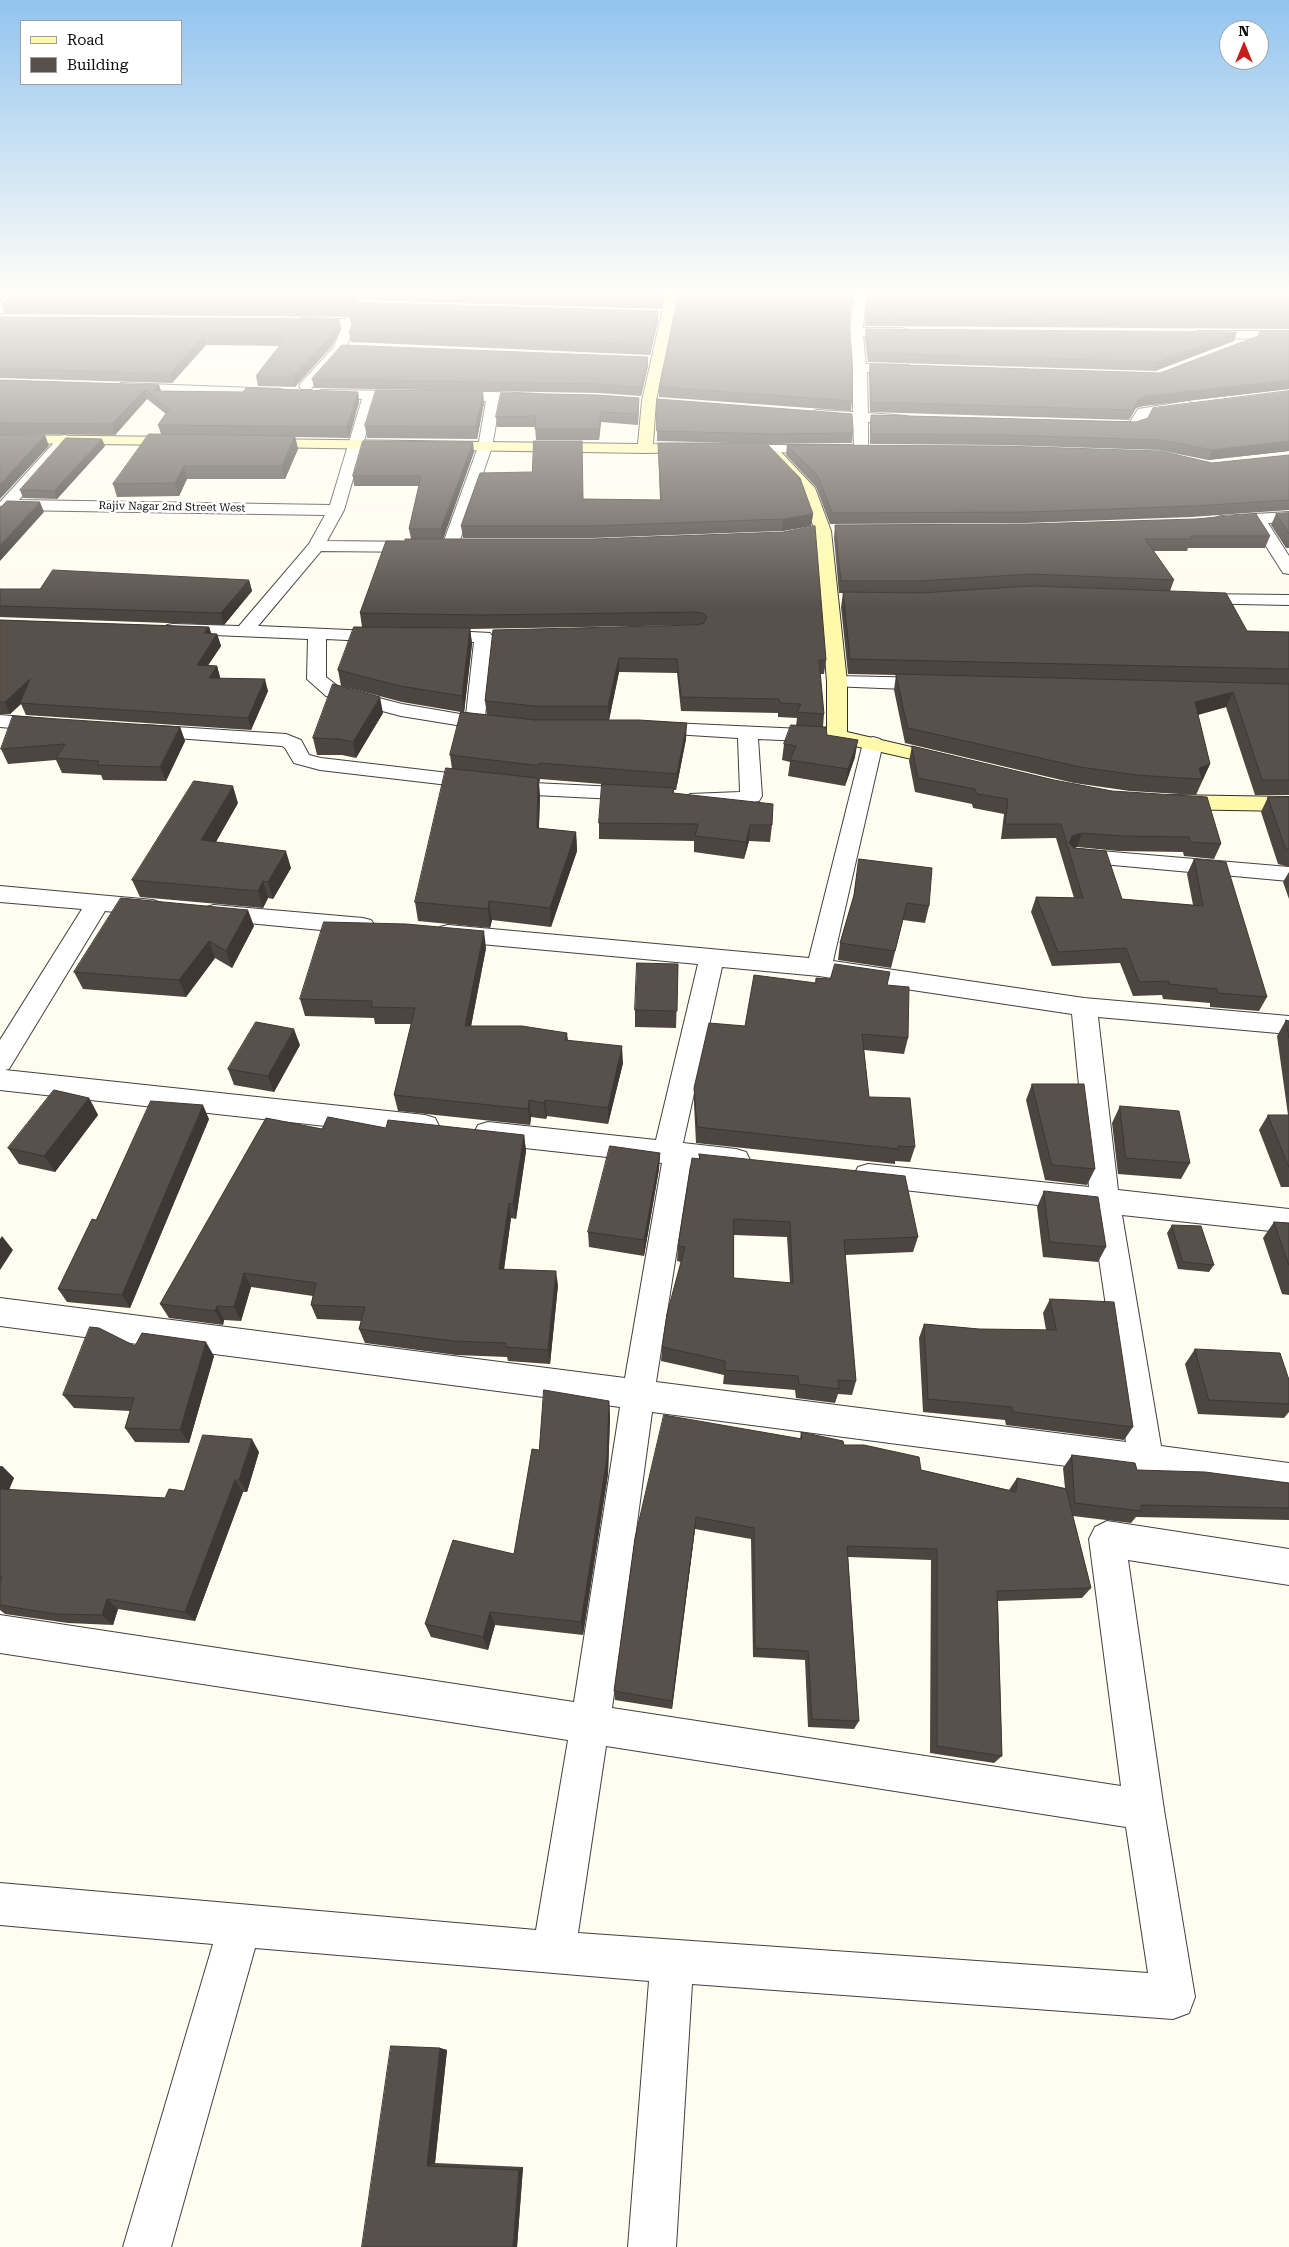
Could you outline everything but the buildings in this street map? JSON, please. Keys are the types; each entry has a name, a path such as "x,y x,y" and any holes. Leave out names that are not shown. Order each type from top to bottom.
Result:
{"street":[{"path":"244,631 316,546 336,510 369,399"},
{"path":"450,546 485,446 493,399"},
{"path":"645,449 654,399"},
{"path":"751,449 866,450 860,418 860,399"},
{"path":"632,401 654,402"},
{"path":"1087,426 1133,426 1139,423 1142,412 1206,404"},
{"path":"803,413 860,418 919,420"},
{"path":"0,439 191,442"},
{"path":"4,508 65,439"},
{"path":"240,442 713,449"},
{"path":"770,449 807,488 829,600 837,682 837,736"},
{"name":"Rajiv Nagar 2nd Street West","path":"4,508 336,510"},
{"path":"1201,523 1289,517"},
{"path":"1257,519 1289,569"},
{"path":"815,532 843,531"},
{"path":"316,546 469,546"},
{"path":"1180,599 1289,600"},
{"path":"829,600 848,600"},
{"path":"160,629 503,637"},
{"path":"318,634 317,679 333,692 401,710 475,722 519,726"},
{"path":"475,722 484,637"},
{"path":"837,682 945,684"},
{"path":"0,720 65,727"},
{"path":"629,728 837,736 966,766"},
{"path":"122,730 286,740 294,744 301,760 320,764 534,789 733,800 751,796 748,733"},
{"path":"819,967 873,743"},
{"path":"1149,800 1177,803 1289,804"},
{"path":"1077,856 1289,874"},
{"path":"0,894 381,928"},
{"path":"0,1062 98,903"},
{"path":"430,932 819,967 1084,1007 1289,1025"},
{"path":"554,1953 590,1724 672,1153 712,957"},
{"path":"1084,1007 1105,1201 1146,1460"},
{"path":"0,1080 765,1163"},
{"path":"843,1172 1289,1221"},
{"path":"0,1312 1289,1479"},
{"path":"0,1904 554,1953 1173,1997 1144,1810 1107,1539 1289,1567"},
{"path":"0,1634 1144,1810"},
{"path":"147,2247 240,1925"},
{"path":"652,2247 672,1961"}]}
